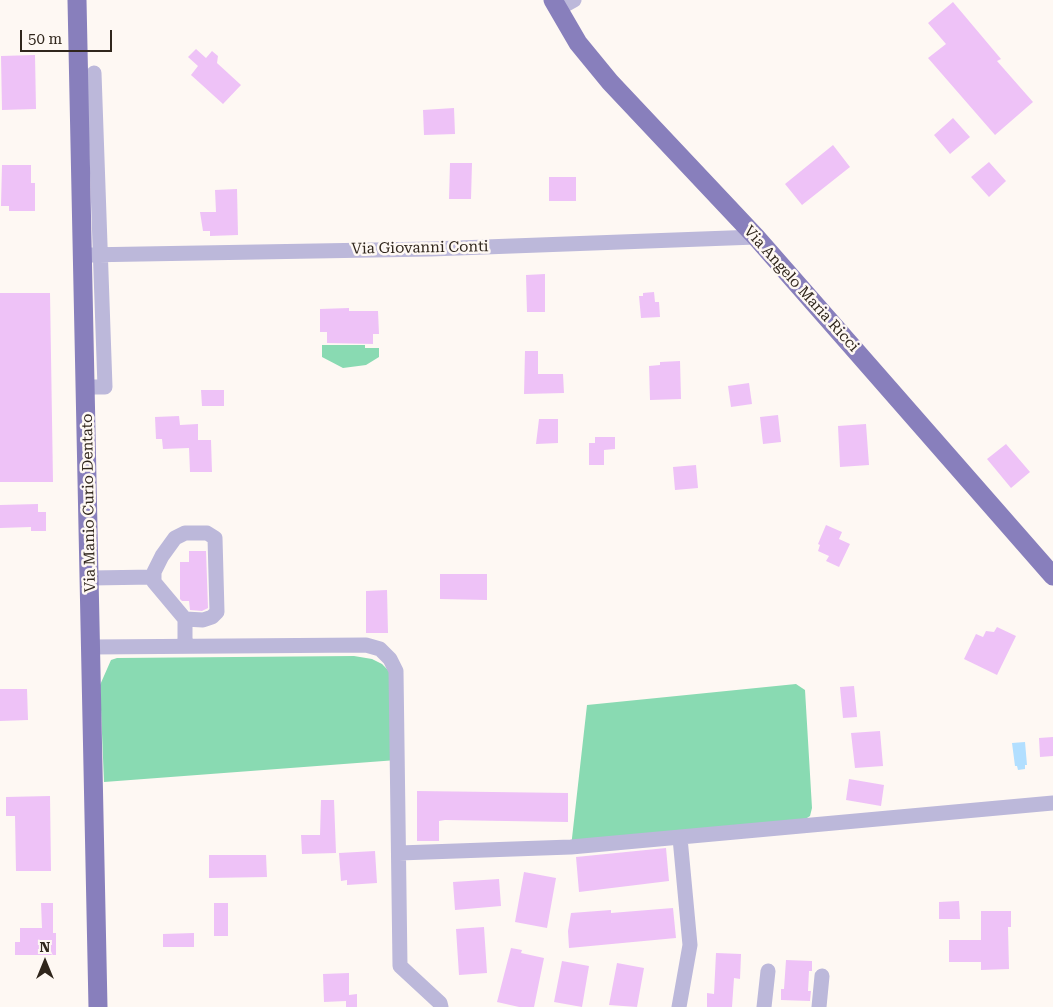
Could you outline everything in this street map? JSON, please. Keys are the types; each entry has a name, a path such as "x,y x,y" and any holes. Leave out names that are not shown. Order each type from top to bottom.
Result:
{"main road":[{"name":"Via Manio Curio Dentato","path":"77,0 92,255 86,387 98,1007"},
{"name":"Via Angelo Maria Ricci","path":"555,5 578,42 610,82 756,237 1053,576"}],"street":[{"path":"555,5 574,0"},
{"path":"92,255 94,73"},
{"name":"Via Giovanni Conti","path":"92,255 441,248 756,237"},
{"path":"184,619 203,620 212,617 217,612 215,538 207,533 184,533 175,538 162,556 154,572 154,582 168,602 184,619 184,646"},
{"path":"91,578 154,577"},
{"path":"92,647 366,645 380,649 390,659 396,670 400,966 440,1003 441,1007"},
{"path":"399,853 570,847 1053,803"},
{"path":"679,1007 690,945 680,838"},
{"path":"764,1007 768,970"},
{"path":"819,1007 822,976"}],"green space":[{"path":"322,345 365,345 365,348 379,348 379,357 366,365 343,368 322,357"},
{"path":"354,656 372,659 382,664 391,673 397,760 104,782 100,685 111,660 117,658"},
{"path":"796,684 805,690 812,808 810,816 804,820 571,847 587,705"}],"water":[{"path":"1025,742 1027,765 1025,765 1025,769 1018,770 1017,766 1015,766 1012,743"}],"building":[{"path":"953,2 1001,59 997,61 1033,102 995,135 928,58 946,44 928,23"},
{"path":"196,49 206,58 212,51 218,56 217,63 241,85 223,104 191,75 198,66 188,57"},
{"path":"35,55 36,109 2,110 1,56"},
{"path":"454,108 455,134 424,135 423,110"},
{"path":"953,118 970,137 950,154 934,135"},
{"path":"833,145 850,167 802,205 785,184"},
{"path":"989,162 1006,181 989,197 971,177"},
{"path":"450,163 472,163 471,199 449,199"},
{"path":"2,165 31,165 31,183 35,183 35,211 9,211 9,206 1,206"},
{"path":"549,177 576,177 576,201 549,201"},
{"path":"237,189 238,235 210,236 210,231 203,231 200,212 216,212 215,190"},
{"path":"545,274 545,312 527,312 526,275"},
{"path":"654,292 655,302 659,302 660,317 641,318 639,296 643,296 643,293"},
{"path":"0,293 50,293 53,482 0,482"},
{"path":"349,308 349,311 378,311 379,334 373,334 373,344 327,343 327,332 320,332 320,309"},
{"path":"525,351 538,351 538,374 563,374 564,393 524,394"},
{"path":"680,361 681,399 650,400 649,366 660,365 660,362"},
{"path":"749,383 752,404 731,407 728,386"},
{"path":"201,390 224,390 224,406 202,406"},
{"path":"778,415 781,442 763,444 760,417"},
{"path":"179,416 180,425 198,424 198,440 211,440 212,472 190,472 189,448 163,449 162,439 156,439 155,417"},
{"path":"539,419 558,419 558,443 536,444"},
{"path":"866,424 869,465 840,467 838,426"},
{"path":"595,437 615,437 615,449 604,450 604,465 589,465 589,443 595,443"},
{"path":"1006,444 1030,472 1011,488 987,459"},
{"path":"696,465 698,488 675,490 673,467"},
{"path":"38,504 38,512 46,512 46,531 31,531 31,527 0,528 0,505"},
{"path":"826,525 842,532 839,539 850,544 839,567 826,561 829,556 818,551 820,545 818,544"},
{"path":"189,551 206,551 208,608 202,611 190,610 189,601 182,601 180,599 180,562 189,562"},
{"path":"440,574 487,574 487,600 440,599"},
{"path":"387,590 388,633 366,633 366,591"},
{"path":"997,627 1016,636 997,675 964,659 976,634 983,637 986,631 994,632"},
{"path":"854,686 857,717 843,718 840,687"},
{"path":"0,689 27,689 28,720 0,721"},
{"path":"880,731 883,766 855,768 851,733"},
{"path":"1053,737 1053,756 1040,757 1039,738"},
{"path":"849,779 884,785 881,806 846,800"},
{"path":"417,791 568,793 568,822 445,820 439,821 439,841 417,841"},
{"path":"50,796 51,871 16,871 15,816 6,816 6,797"},
{"path":"321,800 334,800 336,853 302,854 301,835 320,835"},
{"path":"666,848 669,881 579,892 576,857"},
{"path":"375,851 377,883 347,885 347,880 341,881 339,853"},
{"path":"209,855 266,855 267,877 209,878"},
{"path":"524,872 556,878 547,928 515,922"},
{"path":"499,879 501,906 455,910 453,882"},
{"path":"959,901 960,919 939,919 939,902"},
{"path":"41,903 53,903 53,933 56,933 56,955 15,955 15,942 20,942 20,928 42,928"},
{"path":"214,903 228,903 228,936 214,936"},
{"path":"673,908 676,938 569,948 568,931 571,913 611,910 611,913"},
{"path":"981,911 1011,911 1011,927 1008,927 1009,969 981,970 981,962 949,962 949,940 981,940"},
{"path":"484,927 487,973 459,975 456,929"},
{"path":"194,933 194,947 163,947 163,934"},
{"path":"511,948 522,950 521,953 544,958 534,1007 519,1007 497,1002"},
{"path":"716,953 741,954 740,979 734,978 732,1007 707,1007 707,993 714,994"},
{"path":"786,960 812,961 812,971 809,971 808,991 811,991 810,1001 781,1000 781,989 784,989"},
{"path":"562,961 589,966 582,1007 554,1002"},
{"path":"617,963 644,968 637,1007 609,1005"},
{"path":"349,973 349,995 357,994 357,1007 346,1007 346,1001 324,1002 323,974"}]}
